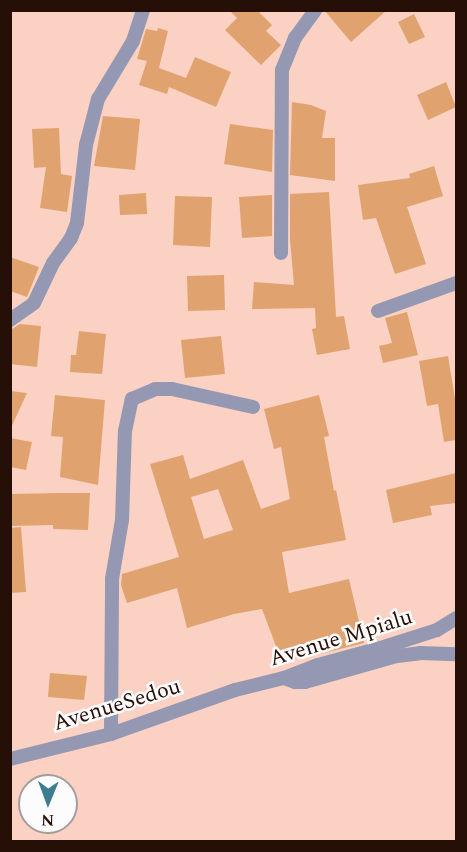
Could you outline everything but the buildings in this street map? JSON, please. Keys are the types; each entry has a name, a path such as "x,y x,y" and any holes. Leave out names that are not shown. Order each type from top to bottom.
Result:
{"street":[{"path":"10,320 34,303 53,263 71,238 77,222 86,145 98,99 133,41 143,10"},
{"path":"281,253 282,70 295,38 315,10"},
{"path":"378,311 456,283"},
{"path":"111,734 112,579 122,520 125,431 132,399 155,389 172,389 253,407"},
{"name":"Avenue Mpialu","path":"235,690 284,678 318,664 437,630 456,618"},
{"path":"284,678 295,682 306,682 397,656 420,653 456,654"},
{"name":"AvenueSedou","path":"10,759 111,734 235,690"}]}
